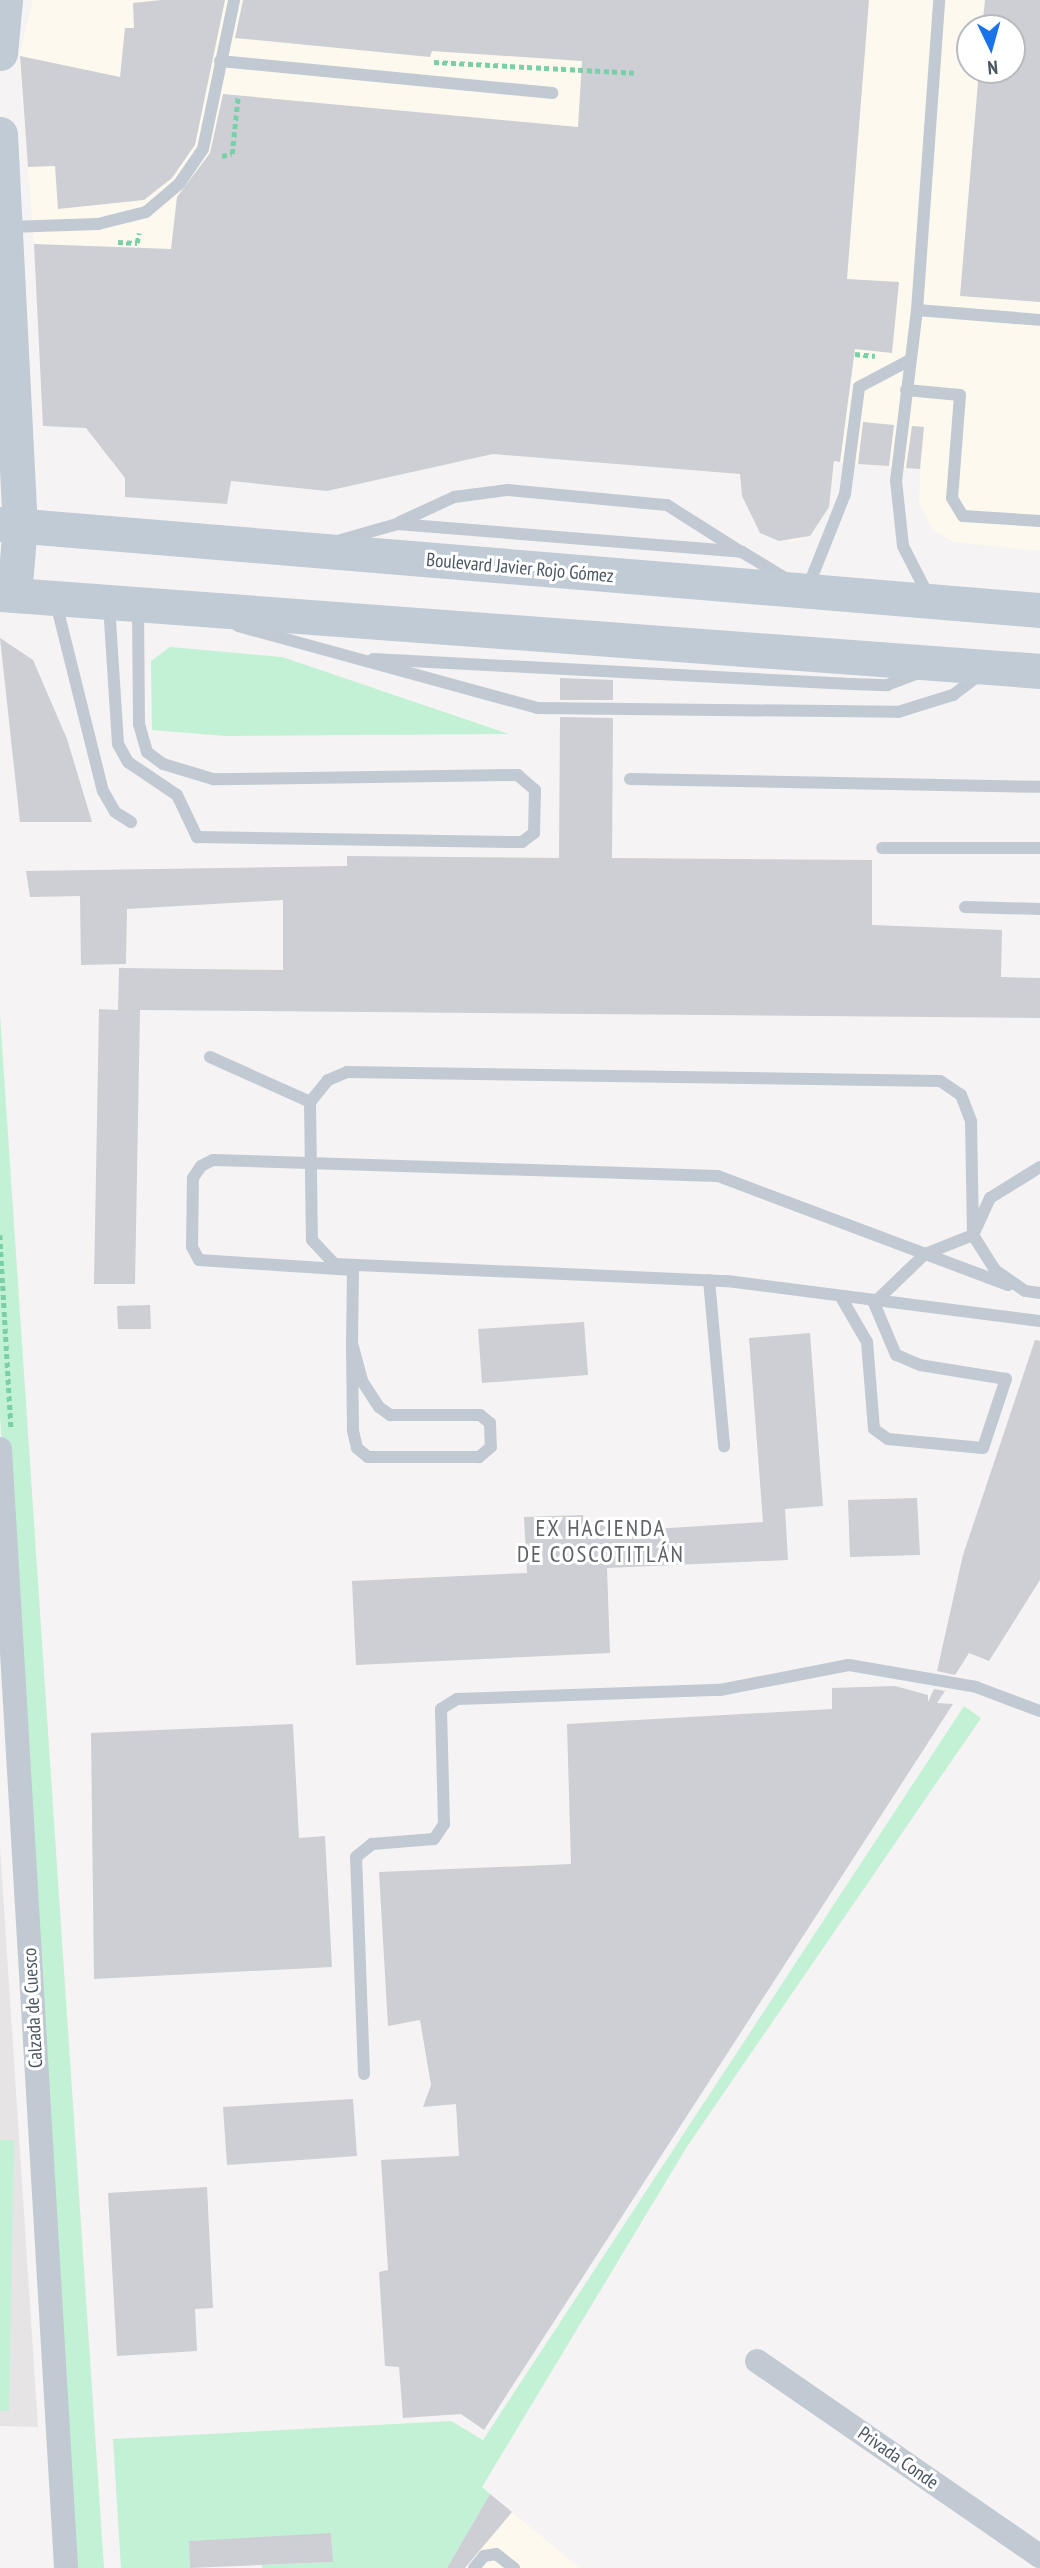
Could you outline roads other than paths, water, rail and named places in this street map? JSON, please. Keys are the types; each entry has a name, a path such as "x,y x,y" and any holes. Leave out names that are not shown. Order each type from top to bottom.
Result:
{"main road":[{"path":"0,10 4,0"},
{"path":"0,53 4,0"},
{"path":"0,134 5,226 10,524 7,595 185,611 1040,671"},
{"name":"Boulevard Javier Rojo Gómez","path":"10,524 1040,610"}],"street":[{"name":"Calzada de Cuesco","path":"0,1449 4,1573 66,2568"},
{"name":"Privada Conde","path":"757,2361 1040,2556"}],"lane":[{"path":"5,226 98,224 146,212 179,184 203,149 234,0"},
{"path":"930,600 902,546 897,515 906,390 917,310 940,0"},
{"path":"220,61 552,93"},
{"path":"917,310 1040,320"},
{"path":"311,549 397,524 454,497 507,490 667,505 806,591 845,494 859,387 910,360"},
{"path":"906,390 960,395 953,498 963,516 1040,521"},
{"path":"397,524 742,552"},
{"path":"55,599 103,791 115,812 131,822"},
{"path":"124,606 138,724 147,752 163,764 212,779 518,775 536,790 534,833 522,842 197,837 177,795 128,762 118,744 124,606"},
{"path":"185,611 537,709 898,712 953,695 992,667"},
{"path":"345,656 586,674 887,685 945,663"},
{"path":"630,779 1040,787"},
{"path":"882,848 1040,848"},
{"path":"965,907 1040,909"},
{"path":"209,1057 310,1102"},
{"path":"353,1270 334,1264 312,1240 310,1102 328,1080 347,1072 940,1081 961,1095 971,1121 973,1235 995,1270 1025,1291"},
{"path":"1040,1293 1025,1291 718,1176 213,1160 201,1166 193,1178 192,1247 199,1259 212,1265 727,1281 874,1303 1040,1321"},
{"path":"874,1303 925,1254 973,1235 990,1198 1040,1167"},
{"path":"352,1343 362,1381 379,1406 390,1415 480,1415 490,1423 491,1447 479,1457 368,1457 356,1448 353,1430 352,1343 353,1270"},
{"path":"709,1280 724,1446"},
{"path":"842,1298 867,1342 874,1429 888,1439 983,1448 1006,1379 908,1362 885,1340 874,1303"},
{"path":"363,2074 356,1857 372,1844 434,1839 443,1824 441,1709 457,1699 720,1690 849,1665 975,1687 1040,1711"},
{"path":"474,2568 484,2556 496,2554 514,2568"}],"district":[{"name":"EX HACIENDA DE COSCOTITLÁN","path":"601,1541"}]}
